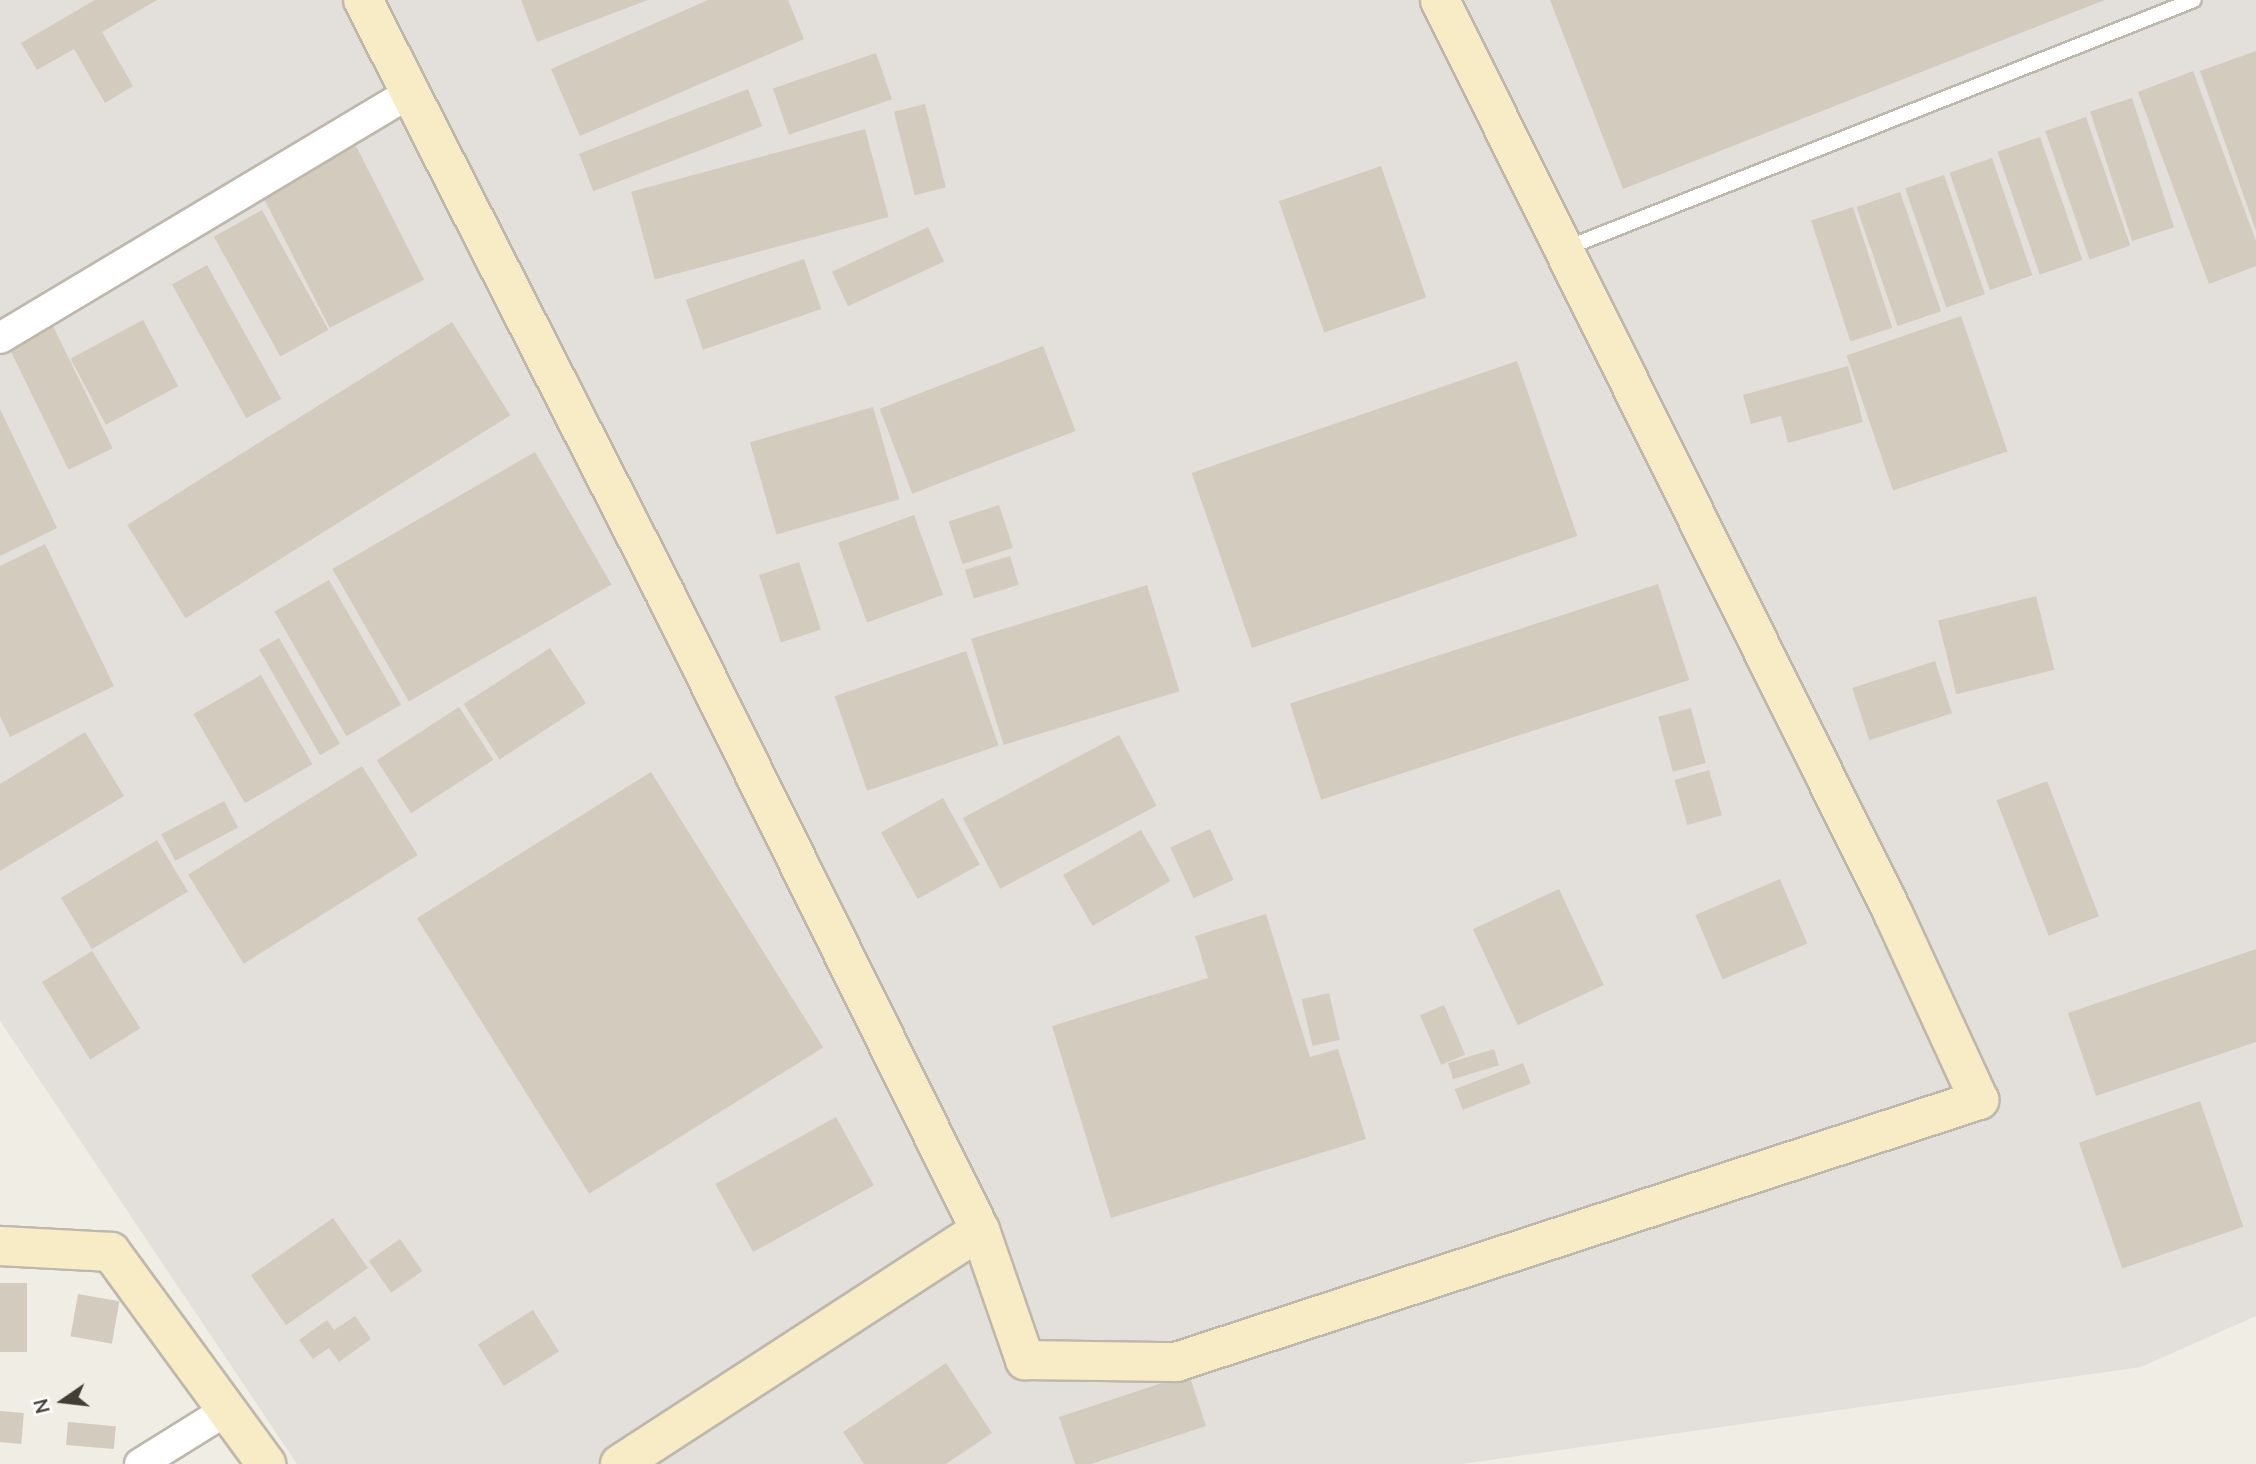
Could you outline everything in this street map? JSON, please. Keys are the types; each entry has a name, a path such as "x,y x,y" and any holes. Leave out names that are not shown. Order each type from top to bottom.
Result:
{"street":[{"path":"363,0 665,593 980,1230 1025,1360 1176,1362 1979,1100 1893,913 1440,0"},
{"path":"0,338 410,93"},
{"path":"620,1464 980,1230"},
{"path":"0,1246 111,1252 266,1464"},
{"path":"140,1464 225,1411"}],"lane":[{"path":"1564,249 2194,0"}],"shaded area":[{"path":"0,0 2256,0 2256,1316 2141,1367 1462,1464 297,1464 0,1021"}],"building":[{"path":"95,0 157,0 102,32 133,86 105,103 74,49 37,70 21,43"},
{"path":"521,0 648,0 537,42"},
{"path":"708,0 788,0 804,39 580,136 551,69"},
{"path":"1550,0 2105,0 1623,189"},
{"path":"2256,51 2256,231 2200,71"},
{"path":"876,53 892,99 789,135 773,88"},
{"path":"2193,71 2256,241 2256,266 2209,284 2138,92"},
{"path":"748,89 762,126 593,191 579,154"},
{"path":"2132,98 2174,227 2132,241 2090,112"},
{"path":"925,104 946,187 915,195 894,112"},
{"path":"2086,117 2130,246 2090,260 2045,131"},
{"path":"865,129 889,217 655,280 631,192"},
{"path":"2040,137 2082,260 2040,275 1997,152"},
{"path":"356,146 424,280 330,328 262,194"},
{"path":"1992,158 2032,275 1990,290 1949,173"},
{"path":"1381,166 1426,297 1324,333 1279,201"},
{"path":"1944,175 1985,294 1946,307 1905,188"},
{"path":"1900,192 1941,311 1898,326 1857,207"},
{"path":"1853,207 1892,328 1850,341 1811,221"},
{"path":"262,210 328,330 280,356 214,237"},
{"path":"928,227 944,261 848,306 832,272"},
{"path":"804,259 821,309 703,350 686,300"},
{"path":"207,265 281,399 246,418 172,284"},
{"path":"1961,316 2008,451 1893,491 1847,355"},
{"path":"143,320 178,386 106,425 71,358"},
{"path":"452,322 510,415 185,618 127,525"},
{"path":"53,326 113,448 69,470 9,347"},
{"path":"1043,346 1076,431 912,494 880,409"},
{"path":"1517,361 1577,536 1252,648 1192,473"},
{"path":"1848,366 1863,422 1788,443 1781,416 1751,424 1743,395"},
{"path":"873,407 899,499 776,535 750,442"},
{"path":"0,409 57,528 0,556"},
{"path":"535,452 612,585 409,702 332,569"},
{"path":"999,505 1013,548 962,564 949,521"},
{"path":"914,515 943,595 867,623 838,543"},
{"path":"45,544 114,686 10,737 0,716 0,566"},
{"path":"1010,556 1019,585 974,598 965,570"},
{"path":"799,562 821,630 781,643 759,575"},
{"path":"329,580 401,705 346,736 274,612"},
{"path":"1658,584 1689,680 1321,800 1290,704"},
{"path":"1147,585 1179,691 1003,745 971,639"},
{"path":"2036,596 2054,670 1956,694 1938,620"},
{"path":"279,638 340,744 320,755 259,650"},
{"path":"550,648 586,703 500,759 464,704"},
{"path":"966,651 999,746 867,791 835,696"},
{"path":"1935,661 1952,713 1869,740 1852,688"},
{"path":"261,675 312,764 245,803 193,714"},
{"path":"459,707 493,760 411,813 377,760"},
{"path":"1691,708 1706,763 1673,772 1658,717"},
{"path":"85,732 124,796 0,871 0,784"},
{"path":"1119,735 1157,806 1000,889 963,818"},
{"path":"362,766 418,855 244,964 188,875"},
{"path":"1709,770 1722,815 1687,825 1674,780"},
{"path":"651,772 823,1048 589,1194 417,918"},
{"path":"2047,781 2099,916 2049,936 1997,800"},
{"path":"943,798 980,864 918,899 881,832"},
{"path":"224,801 238,827 175,861 161,834"},
{"path":"1210,829 1234,880 1194,898 1170,848"},
{"path":"1141,830 1170,881 1093,926 1063,875"},
{"path":"157,840 188,891 92,949 61,898"},
{"path":"1780,879 1807,943 1723,979 1695,915"},
{"path":"1559,889 1604,985 1518,1025 1473,929"},
{"path":"1266,914 1310,1057 1338,1049 1366,1139 1111,1218 1052,1026 1208,978 1195,936"},
{"path":"2256,949 2256,1042 2096,1096 2068,1013"},
{"path":"92,951 140,1028 90,1059 42,982"},
{"path":"1329,993 1340,1040 1313,1046 1302,999"},
{"path":"1444,1005 1465,1055 1441,1065 1420,1015"},
{"path":"1494,1049 1499,1065 1453,1079 1448,1063"},
{"path":"1523,1063 1531,1084 1463,1110 1455,1089"},
{"path":"2200,1101 2243,1227 2122,1268 2079,1143"},
{"path":"836,1117 874,1185 753,1252 715,1184"},
{"path":"333,1218 368,1268 286,1325 251,1275"},
{"path":"400,1239 422,1271 391,1293 369,1261"},
{"path":"0,1283 27,1283 27,1352 0,1352"},
{"path":"78,1294 119,1301 112,1344 71,1336"},
{"path":"533,1310 559,1352 504,1386 478,1344"},
{"path":"355,1316 371,1339 339,1362 329,1348 313,1359 299,1340 327,1320 334,1330"},
{"path":"946,1363 992,1433 946,1464 864,1464 843,1432"},
{"path":"1189,1374 1206,1426 1091,1464 1075,1464 1059,1417"},
{"path":"0,1411 24,1413 21,1444 0,1442"},
{"path":"68,1422 116,1426 114,1449 66,1445"}]}
